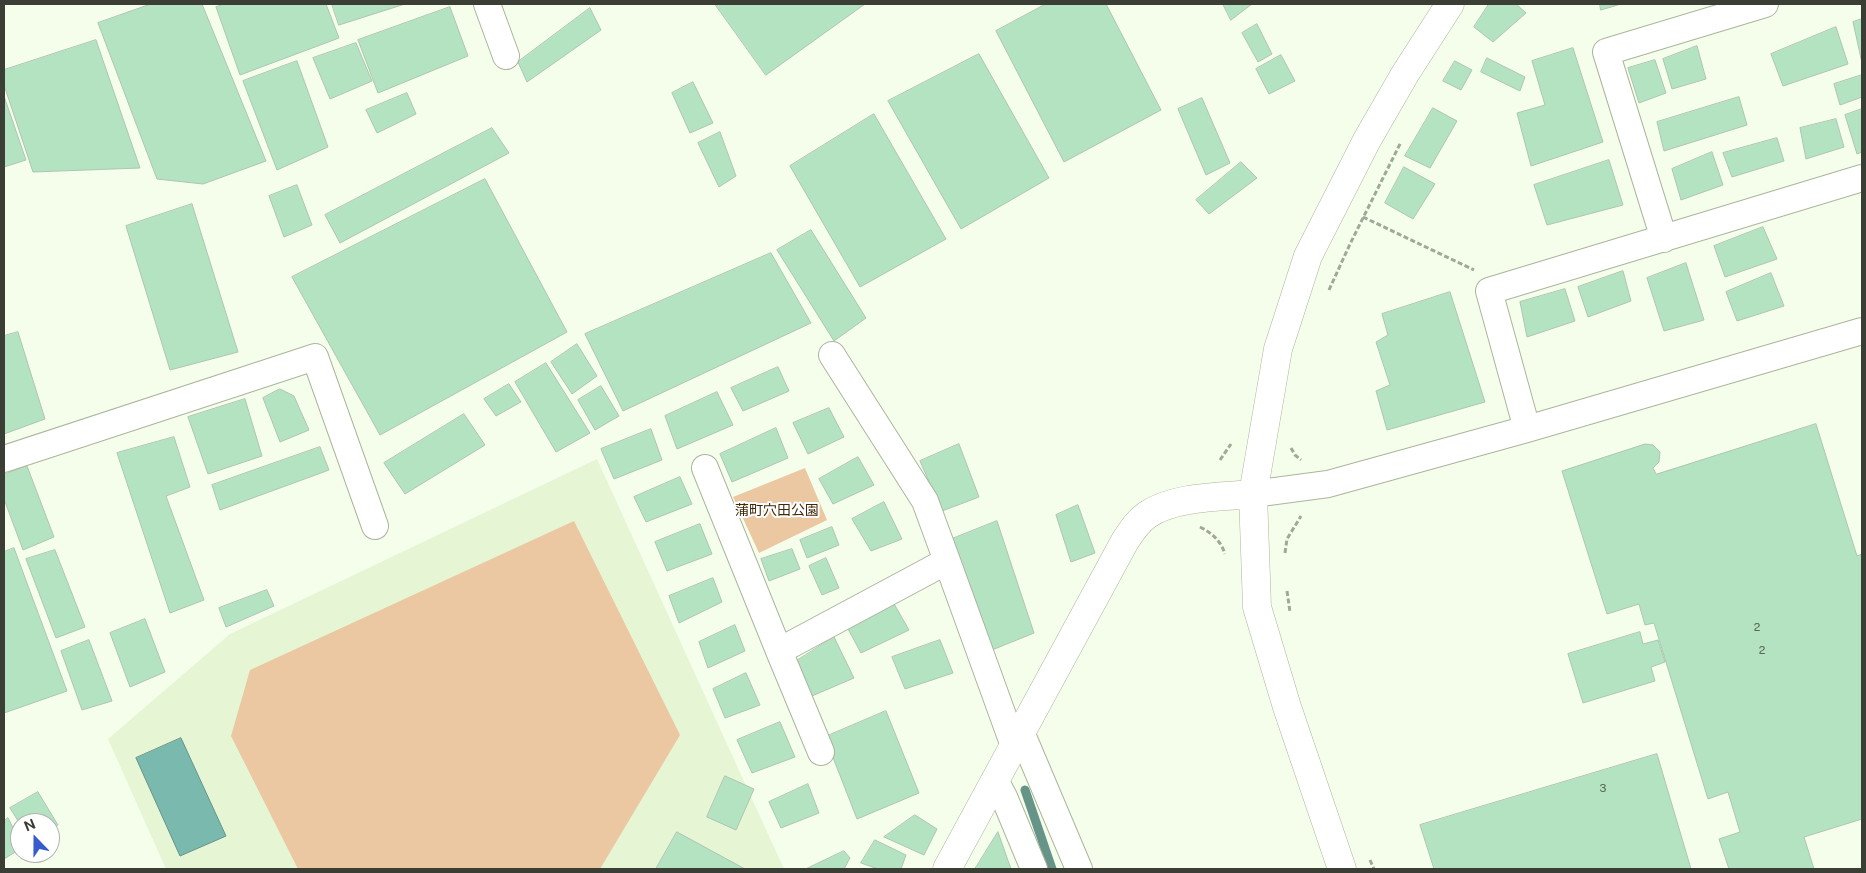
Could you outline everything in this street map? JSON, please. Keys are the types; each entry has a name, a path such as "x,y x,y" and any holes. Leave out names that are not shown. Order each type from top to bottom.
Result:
{"street":[{"path":"487,4 506,56"},
{"path":"1342,869 1287,707 1257,607 1253,494 1278,350 1308,256 1367,140 1405,74 1450,4"},
{"path":"1664,239 1606,52 1765,4"},
{"path":"1527,429 1489,291 1862,178"},
{"path":"947,869 1124,541 1146,515 1167,505 1207,498 1328,484 1527,429 1862,331"},
{"path":"832,354 925,502 1018,739 1079,869"},
{"path":"4,459 315,357 375,526"},
{"path":"706,468 821,752"},
{"path":"779,651 947,561"},
{"path":"995,780 1034,869"}],"path":[{"path":"1325,298 1403,138"},
{"path":"1363,217 1484,275 1489,291"},
{"path":"1290,442 1295,455 1307,464"},
{"path":"1285,559 1287,539 1298,518 1303,514"},
{"path":"1194,524 1209,531 1222,544 1227,559"},
{"path":"1287,590 1291,616"},
{"path":"1367,852 1374,869"}],"shaded area":[{"path":"597,459 784,869 166,869 108,739 230,634"}],"green space":[{"name":"蒲町穴田公園","path":"805,468 827,520 759,553 733,497"},
{"path":"574,521 680,735 600,869 298,869 231,736 250,670"}],"water":[{"path":"181,738 226,836 180,856 136,758"}],"building":[{"path":"151,4 202,4 266,161 203,184 157,179 98,23"},
{"path":"225,4 326,4 339,38 240,75 216,7"},
{"path":"332,4 405,4 339,25"},
{"path":"715,4 865,4 766,75"},
{"path":"1046,4 1106,4 1161,110 1064,162 996,31"},
{"path":"1223,4 1252,4 1231,20"},
{"path":"1489,4 1516,4 1526,13 1493,42 1474,27"},
{"path":"1600,4 1621,4 1601,10"},
{"path":"450,7 468,56 378,93 358,40"},
{"path":"590,8 601,30 527,82 518,62"},
{"path":"1862,19 1862,63 1853,22"},
{"path":"1257,24 1272,54 1258,62 1242,33"},
{"path":"1836,27 1848,64 1783,86 1771,54"},
{"path":"96,40 140,168 33,172 4,85 4,70"},
{"path":"356,43 372,81 330,99 313,58"},
{"path":"1697,46 1706,79 1672,89 1663,59"},
{"path":"1573,48 1603,142 1531,166 1517,113 1545,105 1532,61"},
{"path":"979,54 1049,178 961,229 888,101"},
{"path":"1281,55 1295,81 1269,94 1256,69"},
{"path":"1487,58 1525,77 1520,91 1481,72"},
{"path":"1655,60 1666,93 1639,103 1628,68"},
{"path":"297,61 328,147 277,170 243,81"},
{"path":"1455,61 1472,70 1461,90 1443,81"},
{"path":"1862,75 1862,97 1840,105 1834,84"},
{"path":"693,82 713,123 690,133 672,93"},
{"path":"407,93 416,114 377,133 366,110"},
{"path":"4,96 26,160 4,167"},
{"path":"1739,97 1747,125 1664,151 1657,122"},
{"path":"1202,98 1230,163 1206,175 1178,109"},
{"path":"1433,108 1457,121 1430,168 1405,156"},
{"path":"1862,109 1862,152 1857,154 1845,115"},
{"path":"874,114 946,239 860,287 790,166"},
{"path":"1836,119 1844,147 1806,159 1800,128"},
{"path":"492,128 509,153 340,243 325,215"},
{"path":"720,132 736,176 719,187 698,143"},
{"path":"1777,138 1784,161 1732,177 1723,153"},
{"path":"1712,152 1723,185 1681,200 1672,169"},
{"path":"1609,160 1623,205 1547,225 1534,185"},
{"path":"1241,162 1257,178 1209,214 1196,200"},
{"path":"1404,167 1435,184 1413,219 1385,203"},
{"path":"485,179 567,332 380,435 292,277"},
{"path":"297,185 312,225 284,237 269,196"},
{"path":"192,204 238,352 170,370 126,226"},
{"path":"1763,227 1777,259 1725,277 1714,246"},
{"path":"811,230 866,318 834,341 777,250"},
{"path":"771,253 811,323 623,411 585,334"},
{"path":"1686,263 1704,320 1664,331 1647,278"},
{"path":"1623,271 1631,301 1588,317 1578,287"},
{"path":"1771,273 1784,306 1737,321 1726,292"},
{"path":"1565,289 1575,321 1527,337 1520,302"},
{"path":"1450,292 1485,402 1387,430 1376,391 1390,385 1376,342 1388,335 1382,314"},
{"path":"18,332 45,419 4,434 4,336"},
{"path":"577,344 597,376 572,394 551,362"},
{"path":"546,363 590,433 556,452 515,382"},
{"path":"778,367 789,391 743,411 731,388"},
{"path":"509,384 521,402 496,416 484,399"},
{"path":"601,386 619,416 595,430 578,400"},
{"path":"280,389 294,396 309,430 280,442 263,398"},
{"path":"717,392 733,425 677,449 665,416"},
{"path":"245,399 262,456 208,474 188,417"},
{"path":"829,408 844,437 808,454 793,423"},
{"path":"464,414 485,445 405,494 384,463"},
{"path":"1816,424 1857,556 1862,554 1862,819 1804,837 1814,869 1729,869 1719,839 1740,832 1728,792 1708,799 1654,623 1645,625 1639,604 1607,614 1562,471 1645,444 1653,445 1660,452 1659,462 1653,468 1656,474"},
{"path":"776,428 788,458 732,482 720,454"},
{"path":"651,429 662,460 614,479 601,449"},
{"path":"174,437 190,487 166,496 204,600 170,613 117,453"},
{"path":"959,444 979,497 942,511 920,461"},
{"path":"320,447 329,470 220,510 212,485"},
{"path":"858,457 874,485 833,504 819,479"},
{"path":"27,466 54,537 23,550 4,499 4,475"},
{"path":"680,477 692,504 646,522 634,497"},
{"path":"884,502 902,539 871,551 852,519"},
{"path":"1078,505 1095,553 1071,562 1056,515"},
{"path":"997,521 1034,633 992,650 952,539"},
{"path":"700,524 712,554 667,571 655,542"},
{"path":"832,527 839,545 807,558 800,540"},
{"path":"14,548 67,691 4,713 4,552"},
{"path":"792,549 800,569 769,581 761,559"},
{"path":"55,550 85,627 56,638 26,559"},
{"path":"826,558 839,588 822,595 809,566"},
{"path":"713,578 722,602 679,623 669,596"},
{"path":"267,590 274,606 226,627 219,608"},
{"path":"893,602 909,630 861,653 848,629"},
{"path":"145,619 165,672 130,687 110,633"},
{"path":"735,625 745,651 708,668 699,642"},
{"path":"1640,632 1643,644 1658,640 1665,662 1651,667 1655,681 1583,703 1568,654"},
{"path":"834,637 854,678 812,696 795,662"},
{"path":"89,640 112,701 82,710 61,651"},
{"path":"940,640 953,673 905,689 892,657"},
{"path":"746,673 760,705 725,718 713,689"},
{"path":"886,711 919,793 857,819 825,737"},
{"path":"780,722 795,757 752,773 737,740"},
{"path":"1657,754 1691,869 1434,869 1420,825"},
{"path":"725,776 754,789 736,830 707,817"},
{"path":"808,784 819,813 781,828 769,802"},
{"path":"38,792 51,813 13,813 10,808"},
{"path":"915,815 937,829 924,855 884,837"},
{"path":"8,818 10,822 10,855 4,859 4,821"},
{"path":"677,832 745,869 656,869"},
{"path":"998,832 1011,869 975,869"},
{"path":"875,840 906,855 901,869 878,869 861,863"},
{"path":"844,851 850,858 844,869 806,869"}],"waterway":[{"path":"1025,790 1052,869"}]}
